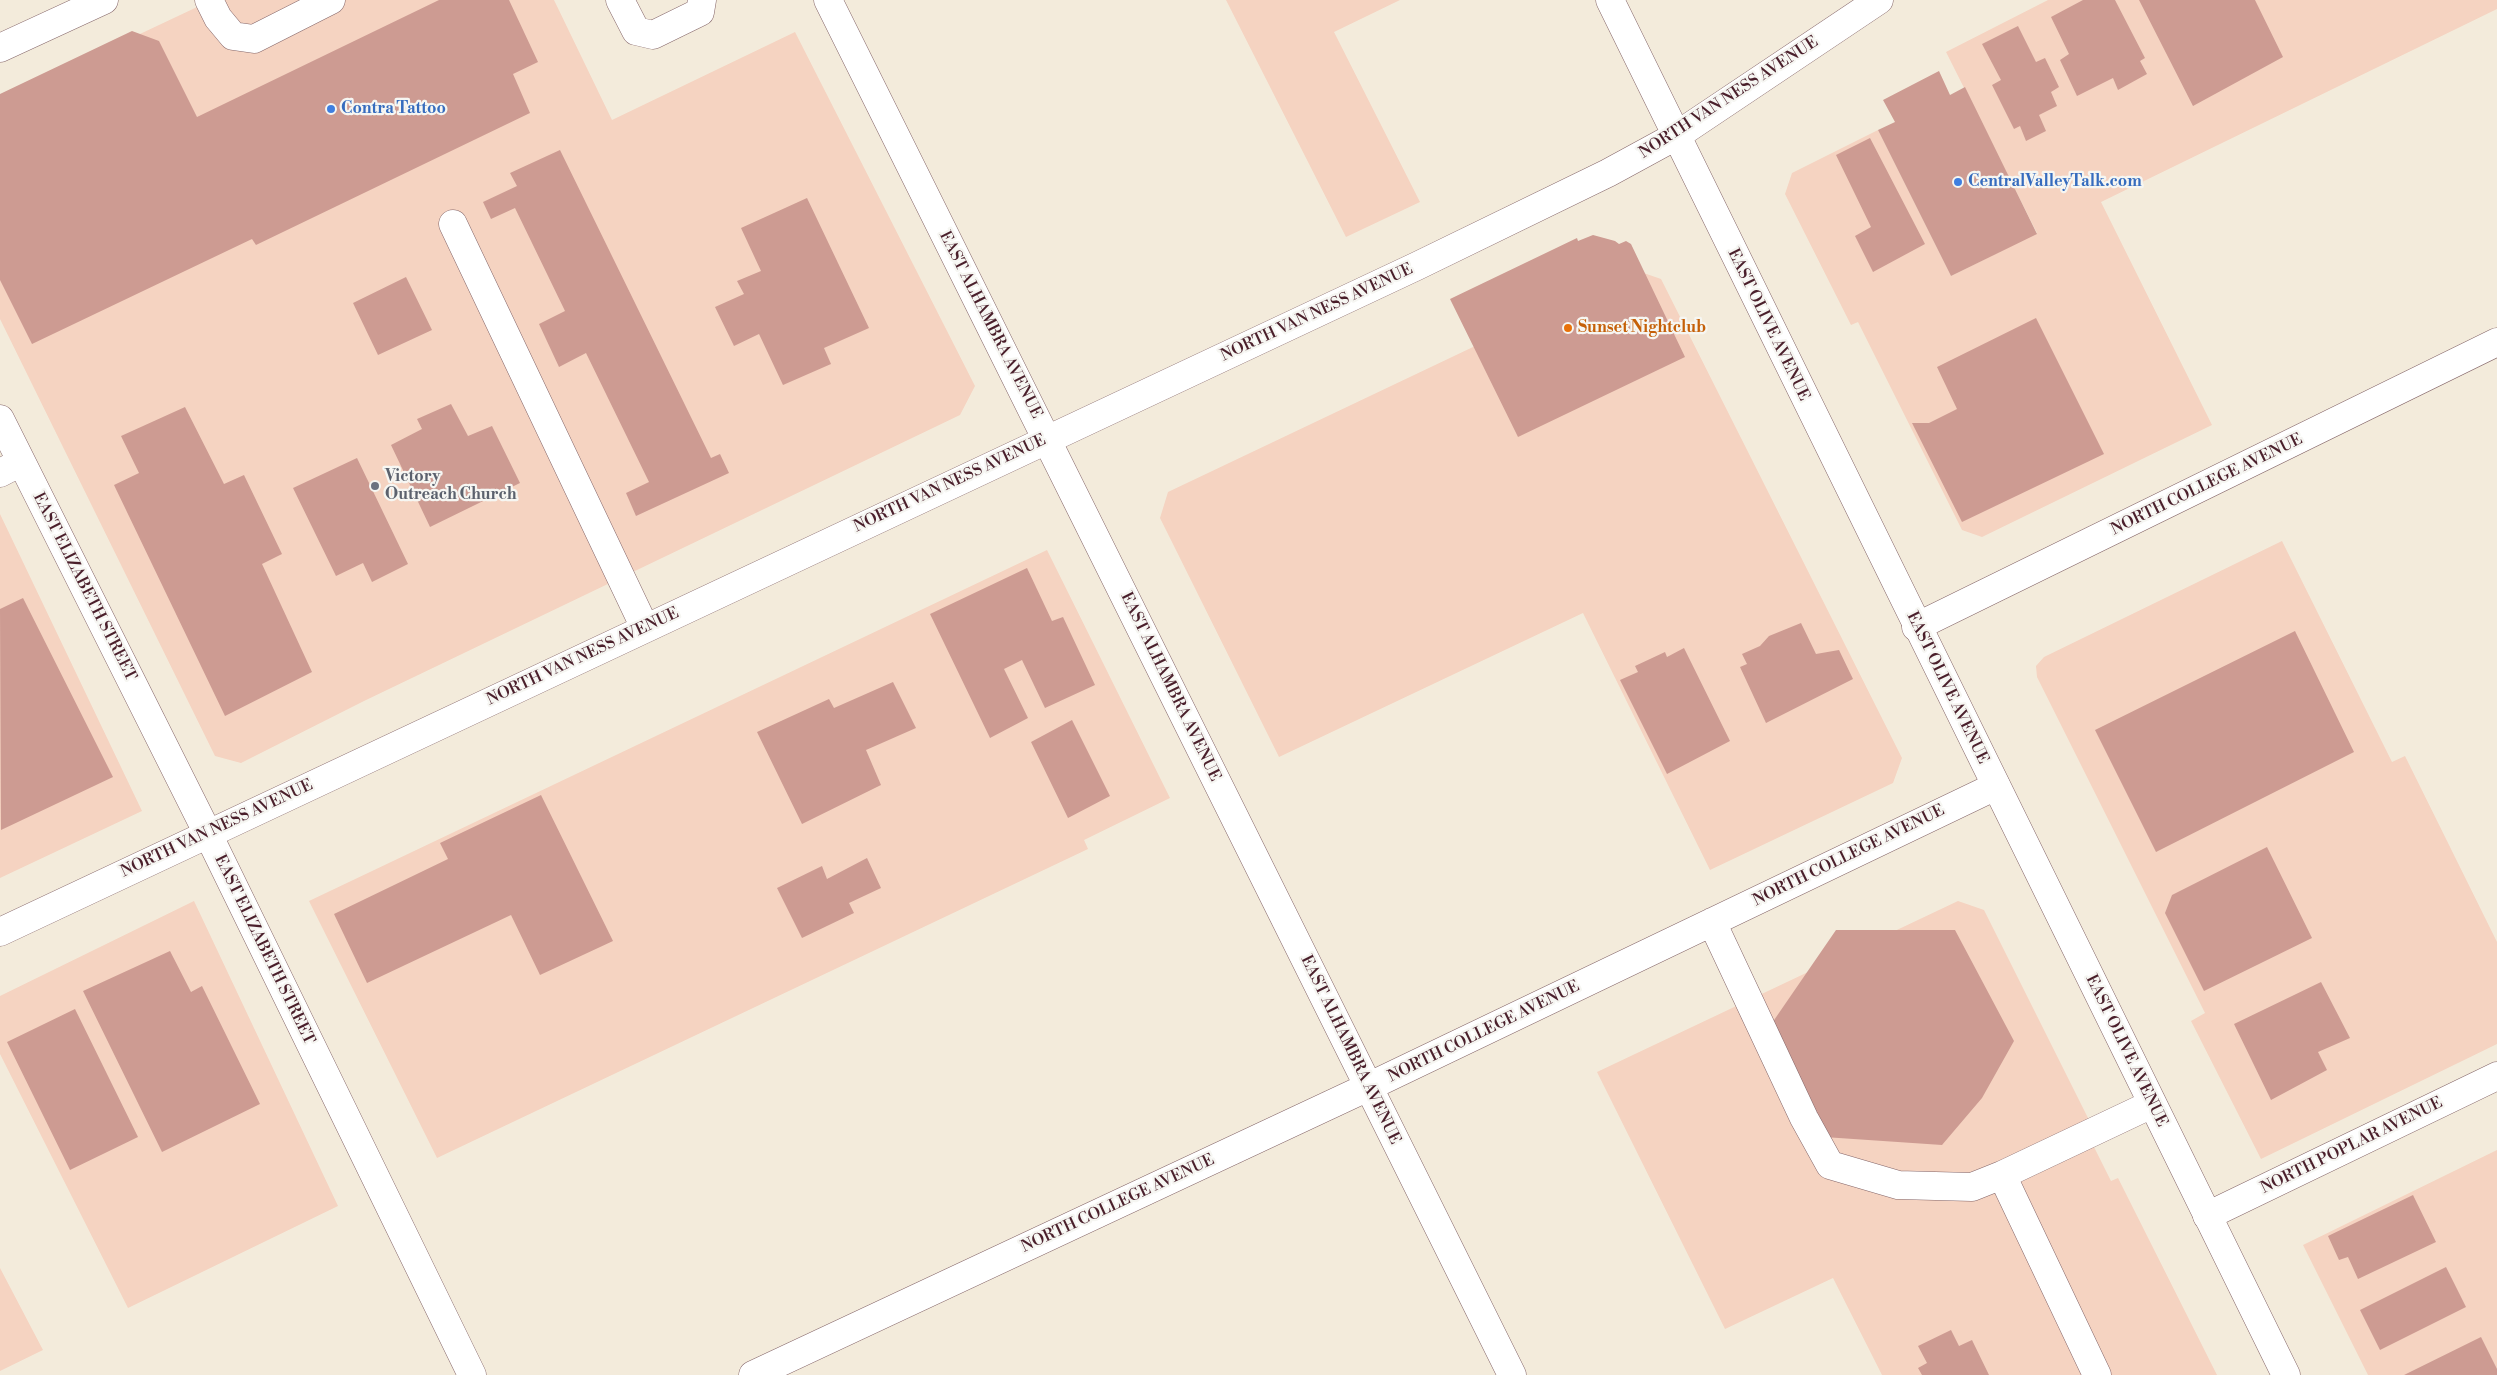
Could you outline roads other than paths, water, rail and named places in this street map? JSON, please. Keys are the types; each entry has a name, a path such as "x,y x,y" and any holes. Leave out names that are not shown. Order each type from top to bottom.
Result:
{"street":[{"path":"0,48 104,0"},
{"path":"209,0 218,18 233,36 254,39 330,0"},
{"path":"620,0 636,31 653,35 700,12 702,0"},
{"name":"EAST ALHAMBRA AVENUE","path":"828,0 1512,1375"},
{"name":"EAST OLIVE AVENUE","path":"1610,0 1916,627 2286,1375"},
{"name":"NORTH VAN NESS AVENUE","path":"0,932 1417,266 1608,173 1676,136 1879,0"},
{"path":"453,224 645,628"},
{"name":"NORTH COLLEGE AVENUE","path":"1916,627 2497,342"},
{"name":"EAST ELIZABETH STREET","path":"0,419 11,468 208,834 472,1375"},
{"name":"NORTH COLLEGE AVENUE","path":"753,1375 1368,1087 1996,786"},
{"path":"1712,922 1804,1118 1830,1165 1898,1185 1972,1187 2002,1175 2152,1104"},
{"name":"NORTH POPLAR AVENUE","path":"2207,1216 2497,1076"},
{"path":"2002,1175 2097,1375"}],"place":[{"name":"Contra Tattoo","path":"331,109"},
{"name":"CentralValleyTalk.com","path":"1958,182"},
{"name":"Sunset Nightclub","path":"1568,328"},
{"name":"Victory Outreach Church","path":"375,486"}]}
